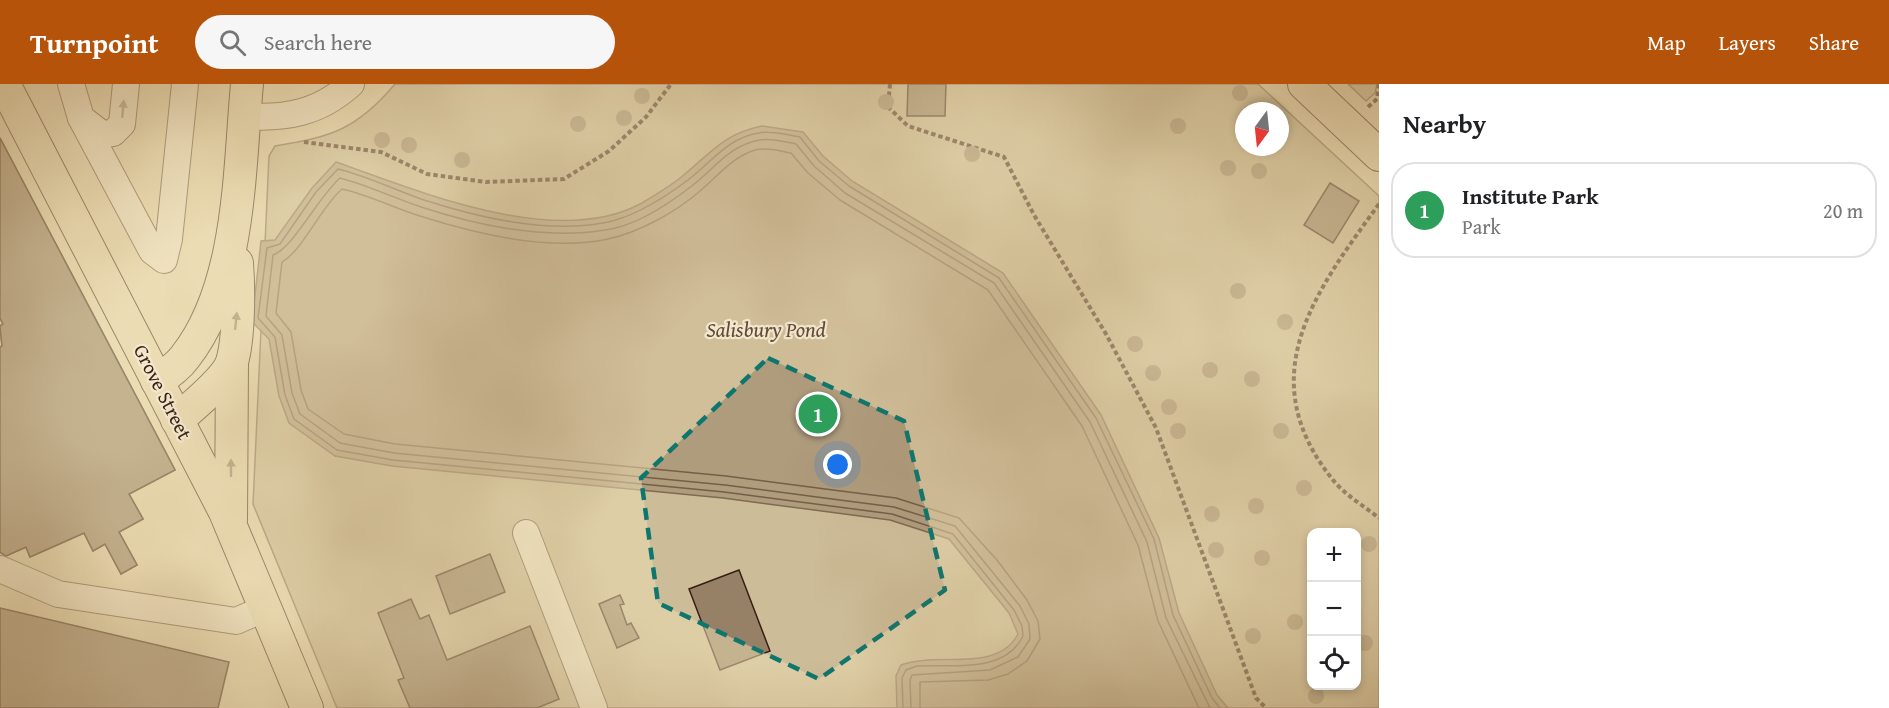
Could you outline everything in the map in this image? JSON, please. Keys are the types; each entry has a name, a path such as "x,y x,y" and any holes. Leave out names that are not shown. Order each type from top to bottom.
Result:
{"main road":[{"name":"Grove Street","path":"4,84 231,527 307,708"},
{"path":"158,381 184,360 203,331 216,300 234,227 247,84"},
{"path":"1304,84 1379,155"},
{"path":"231,527 232,363 238,281 234,227"},
{"path":"177,420 202,399 232,363"}],"street":[{"path":"71,84 81,118 152,251 164,260 169,239 185,84"},
{"path":"81,118 102,134 113,133 122,124 126,84"},
{"path":"244,116 282,117 302,113 322,105 351,84"},
{"path":"526,533 594,708"},
{"path":"0,569 58,594 236,621 266,609"}],"path":[{"path":"304,142 381,152 427,174 486,182 564,179 609,151 646,117 671,84"},
{"path":"890,84 888,107 908,126 1004,158 1034,215 1106,334 1156,428 1256,698 1266,708"},
{"path":"1368,108 1377,99 1379,84"},
{"path":"1379,204 1311,304 1298,346 1295,375 1296,409 1312,448 1334,481 1379,518"}],"highlighted area":[{"path":"768,358 904,421 945,590 819,679 658,603 641,478"}],"shaded area":[{"path":"395,84 1258,84 1277,102 1235,102 1235,156 1289,156 1289,113 1379,196 1379,708 337,708 253,504 269,156 275,146 328,134 355,121"},
{"path":"1348,84 1377,84 1375,93 1366,101"}],"water":[{"name":"Salisbury Pond","path":"762,126 803,132 823,156 852,181 1003,273 1101,415 1159,538 1179,613 1217,695 1228,708 897,708 896,676 901,665 916,661 981,658 996,654 1008,646 1018,634 1009,613 949,539 890,520 723,498 392,466 335,456 289,423 279,396 269,339 252,322 261,241 275,240 312,188 336,162 446,200 487,211 529,218 569,220 606,216 640,204 675,182 729,138"}],"building":[{"path":"908,84 946,84 945,116 907,116"},
{"path":"0,138 175,470 129,494 143,519 119,532 137,565 121,574 105,544 93,551 84,533 30,557 26,547 6,556 0,552 0,347 2,346 0,326 3,324 0,318"},
{"path":"0,138 175,470 129,494 143,519 119,532 137,565 121,574 105,544 93,551 84,533 30,557 26,547 6,556 0,552 0,347 2,346 0,326 3,324 0,318"},
{"path":"1330,183 1359,201 1333,243 1304,225"},
{"path":"490,554 505,592 450,614 436,576"},
{"path":"739,570 770,651 720,670 689,589"},
{"path":"620,595 624,604 620,605 627,625 631,623 639,638 617,648 599,604"},
{"path":"411,599 420,619 429,615 447,660 530,626 559,699 537,708 410,708 398,680 404,678 378,613"},
{"path":"0,608 229,662 218,708 0,708"}],"place":[{"name":"Institute Park","path":"818,414"}]}
